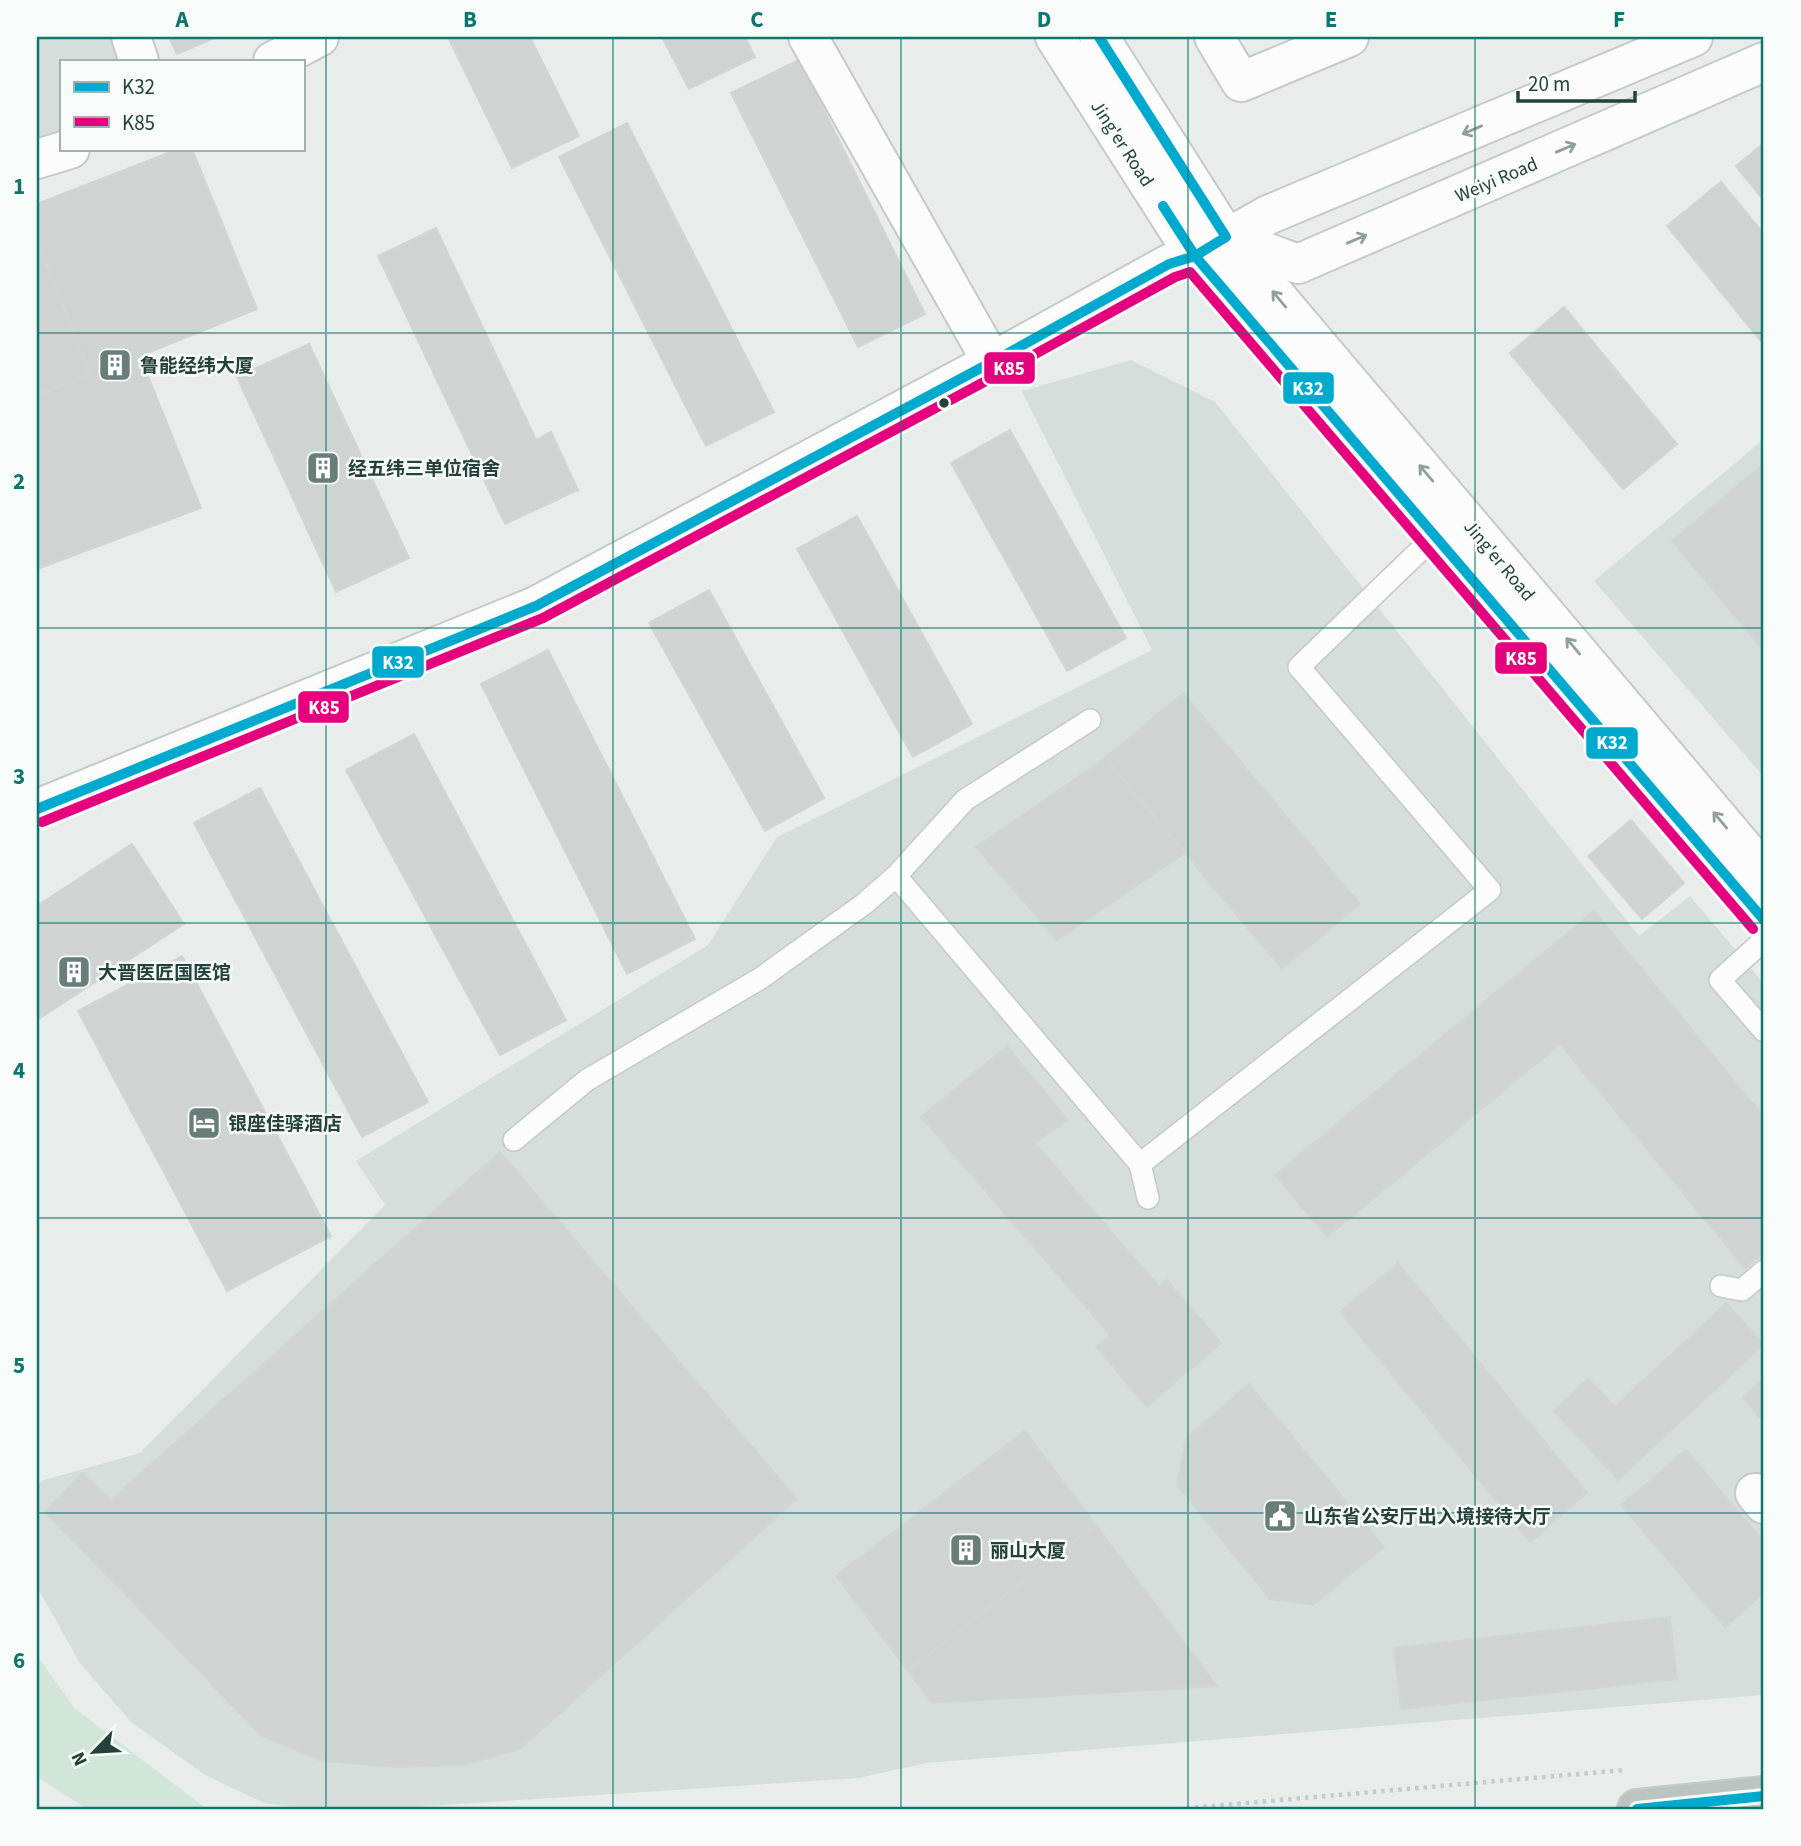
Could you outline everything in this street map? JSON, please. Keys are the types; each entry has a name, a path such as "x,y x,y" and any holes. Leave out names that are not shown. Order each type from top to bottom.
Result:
{"highway":[{"path":"1637,1809 1764,1796"}],"street":[{"path":"131,37 139,60"},
{"path":"275,60 319,37"},
{"path":"808,37 992,362"},
{"name":"Jing'er Road","path":"1055,37 1210,246 1435,536 1764,920"},
{"name":"Jing'er Road","path":"1099,37 1210,246 1764,872"},
{"path":"1214,37 1241,82 1349,37"},
{"path":"37,809 536,606 1169,264 1268,215 1693,37"},
{"name":"Weiyi Road","path":"1210,246 1298,264 1764,62"},
{"path":"37,159 67,150"}],"lane":[{"path":"1140,1164 1490,890 1299,667 1435,536"},
{"path":"514,1139 587,1080 761,978 864,904 896,876 965,800 1090,720"},
{"path":"896,876 1140,1164 1148,1198"},
{"path":"1764,940 1720,980 1764,1031"},
{"path":"1721,1286 1742,1290 1764,1271"}],"path":[{"path":"1178,1809 1632,1769"}],"shaded area":[{"path":"37,37 118,37 126,60 60,60 60,137 37,144"},
{"path":"1131,360 1215,402 1639,936 1690,896 1764,984 1764,1695 926,1763 859,1778 381,1809 305,1809 264,1803 205,1775 131,1722 80,1663 37,1587 37,1482 140,1453 385,1205 356,1161 708,945 777,837 1152,650 1022,391"},
{"path":"1764,439 1764,777 1594,581"}],"green space":[{"path":"37,1655 74,1708 207,1809 87,1809 37,1777"}],"building":[{"path":"169,37 217,37 177,54"},
{"path":"448,37 530,37 579,136 512,168"},
{"path":"662,37 745,37 755,57 689,89"},
{"path":"799,60 925,314 858,347 731,93"},
{"path":"627,123 774,412 706,446 559,157"},
{"path":"1764,143 1764,201 1736,166"},
{"name":"鲁能经纬大厦","path":"175,150 192,150 257,309 140,356 201,508 37,569 37,395 90,374 37,241 37,204"},
{"path":"1721,182 1764,234 1764,345 1667,226"},
{"path":"436,228 536,440 551,432 578,490 505,524 378,256"},
{"path":"37,241 90,374 37,395"},
{"path":"1564,307 1677,444 1623,489 1510,353"},
{"name":"经五纬三单位宿舍","path":"309,344 409,558 336,592 237,377"},
{"path":"1010,430 1126,638 1067,671 951,463"},
{"path":"1764,463 1764,651 1672,541"},
{"path":"857,516 972,724 913,757 797,549"},
{"path":"709,590 824,798 765,831 649,623"},
{"path":"548,650 695,939 627,974 481,684"},
{"path":"1183,693 1360,904 1282,969 1105,758"},
{"path":"414,734 566,1020 500,1055 346,770"},
{"path":"1105,758 1185,853 1057,940 976,847"},
{"path":"260,788 428,1102 362,1137 194,823"},
{"path":"1631,820 1684,883 1642,919 1588,856"},
{"name":"大晋医匠国医馆","path":"132,844 184,924 37,1020 37,906"},
{"path":"1594,911 1764,1117 1764,1252 1745,1268 1560,1044 1327,1237 1275,1175"},
{"name":"银座佳驿酒店","path":"182,956 331,1236 227,1291 78,1011"},
{"path":"1007,1046 1068,1120 1035,1143 1159,1287 1167,1280 1221,1343 1147,1407 1096,1347 1110,1335 921,1117"},
{"path":"500,1152 797,1499 520,1749 463,1765 397,1767 322,1761 262,1736 45,1512 82,1473 111,1500"},
{"path":"1398,1263 1587,1493 1530,1542 1340,1312"},
{"path":"1726,1303 1764,1344 1618,1480 1554,1411 1588,1379 1615,1407"},
{"path":"1764,1378 1764,1422 1743,1397"},
{"name":"山东省公安厅出入境接待大厅","path":"1249,1384 1384,1547 1313,1605 1270,1599 1177,1485 1186,1438"},
{"path":"1025,1431 1217,1686 932,1703 836,1576"},
{"name":"丽山大厦","path":"1025,1431 1096,1525 908,1670 836,1576"},
{"path":"1686,1450 1764,1542 1764,1593 1725,1627 1621,1505"},
{"path":"1670,1617 1677,1679 1401,1709 1394,1648"}],"transit line":[{"name":"K32","path":"37,809 536,606 1169,264 1195,256 1226,237 1099,37"},
{"name":"K32","path":"1163,206 1195,256 1764,920"},
{"name":"K85","path":"42,822 543,618 1175,277 1190,272 1753,929"},
{"name":"K32","path":"1637,1809 1764,1796"}],"place":[{"name":"鲁能经纬大厦","path":"115,365"},
{"name":"经五纬三单位宿舍","path":"323,468"},
{"name":"大晋医匠国医馆","path":"74,972"},
{"name":"银座佳驿酒店","path":"204,1123"},
{"name":"山东省公安厅出入境接待大厅","path":"1280,1516"},
{"name":"丽山大厦","path":"966,1550"}]}
